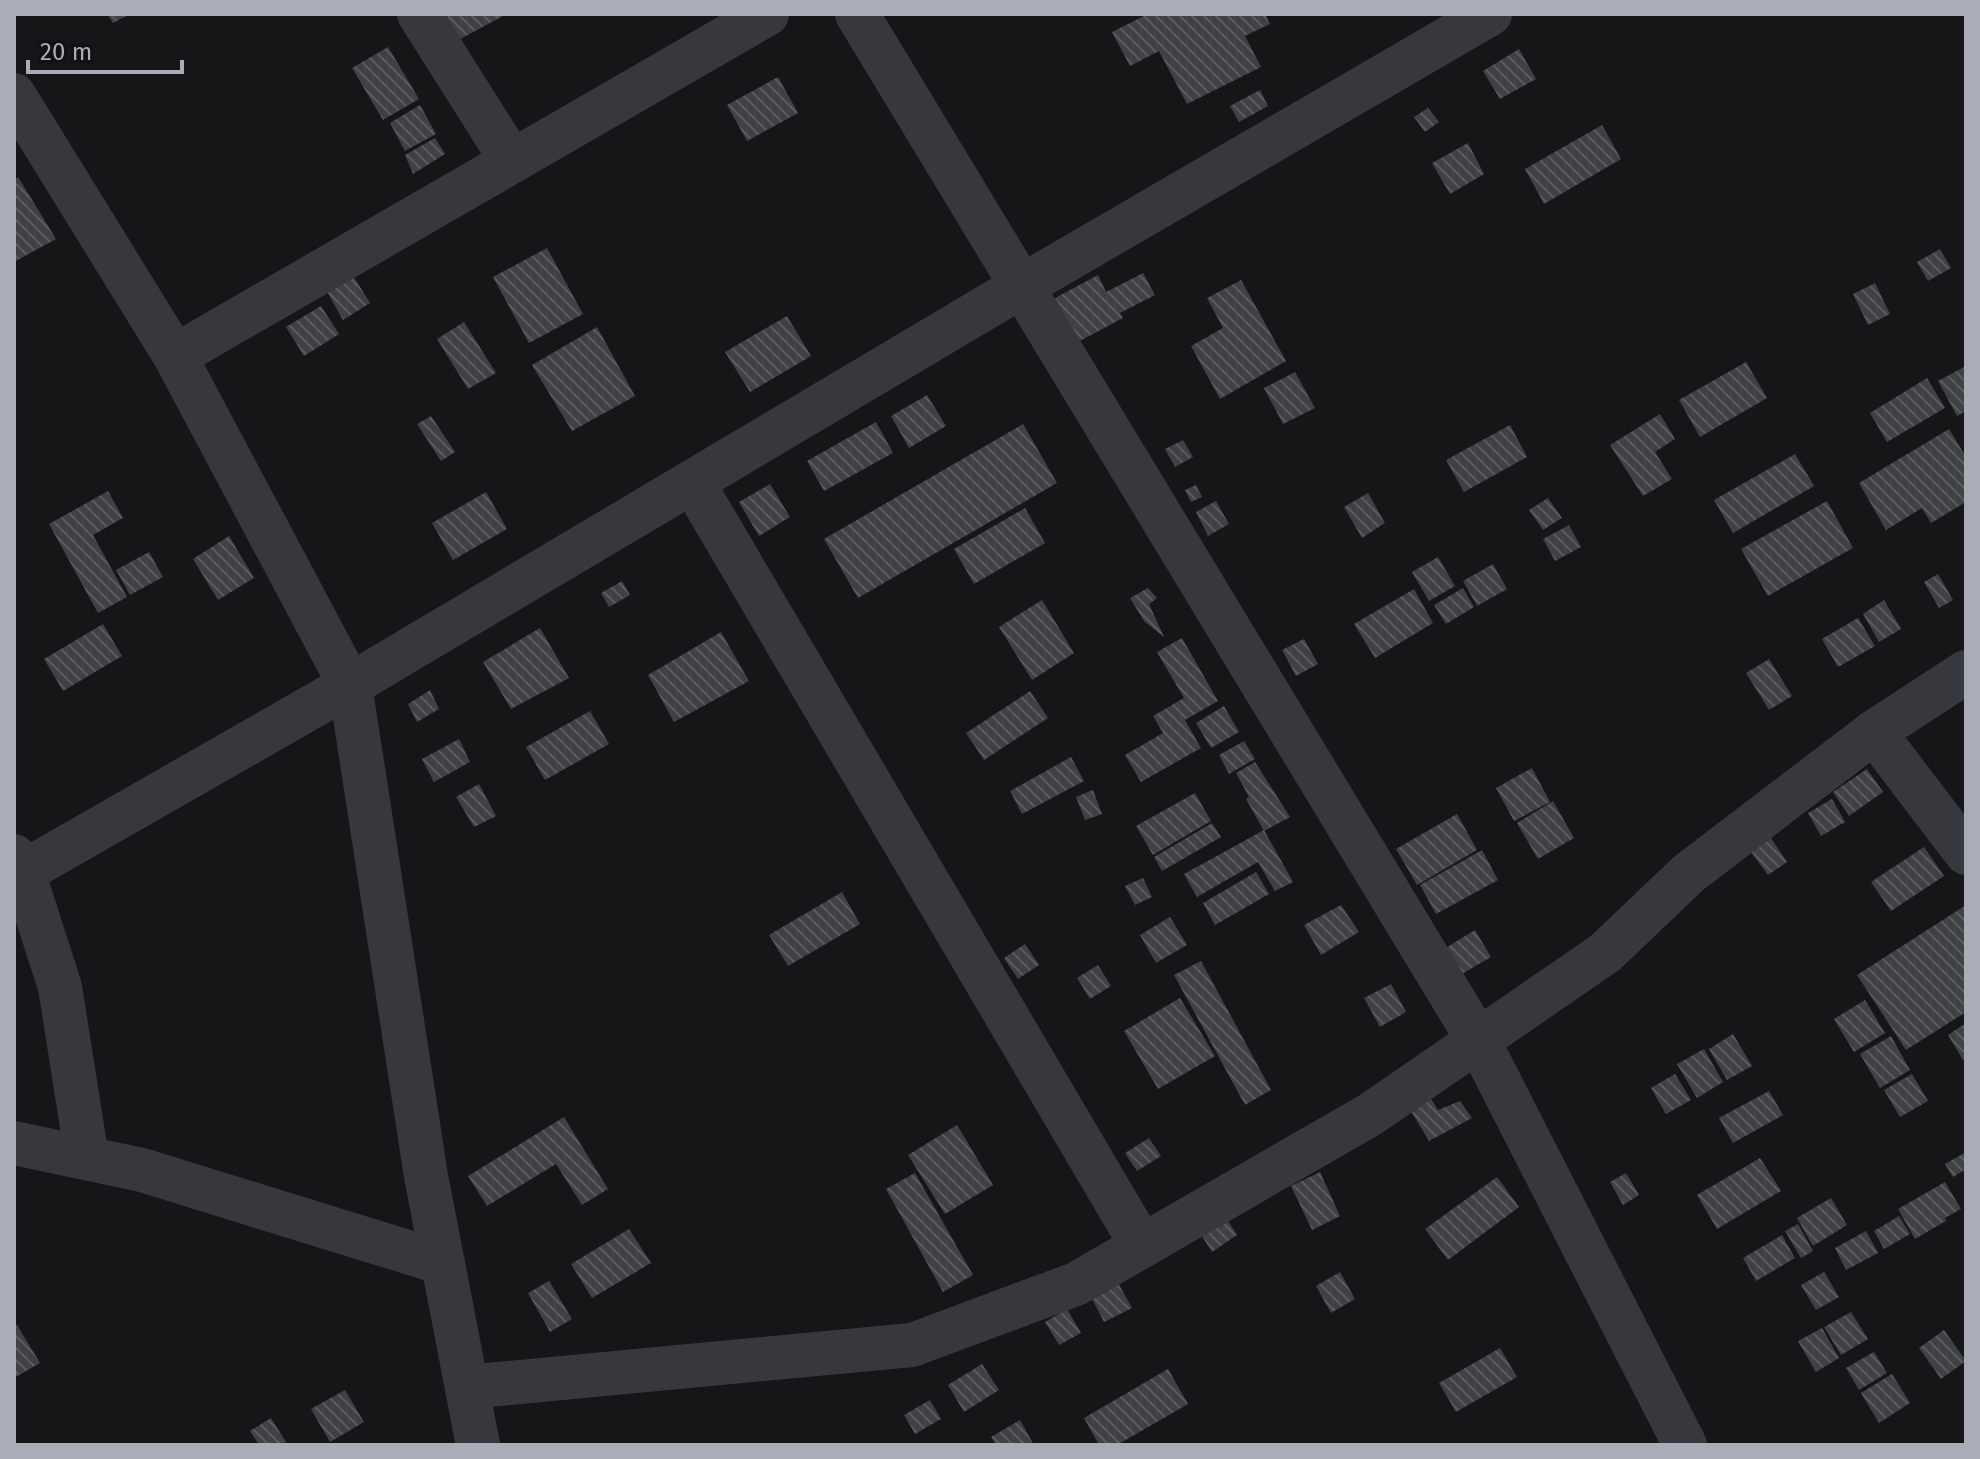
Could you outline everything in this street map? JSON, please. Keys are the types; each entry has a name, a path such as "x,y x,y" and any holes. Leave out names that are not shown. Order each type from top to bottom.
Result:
{"street":[{"path":"419,14 512,161"},
{"path":"175,356 767,14"},
{"path":"857,14 1478,1040 1685,1445"},
{"path":"87,1158 60,987 18,864 350,685 1022,286 1490,14"},
{"path":"14,95 175,356 350,685 424,1160 478,1445"},
{"path":"693,483 1142,1246"},
{"path":"467,1387 912,1345 1076,1284 1371,1114 1605,953 1689,873 1874,732 1966,672"},
{"path":"1874,732 1966,853"},
{"path":"14,1143 142,1170 443,1263"}],"building":[{"path":"107,14 130,14 113,23"},
{"path":"445,14 507,14 460,39"},
{"path":"1148,14 1265,14 1270,24 1245,36 1261,67 1187,104 1159,51 1130,66 1112,32"},
{"path":"388,47 419,99 383,120 352,68"},
{"path":"1519,49 1536,79 1500,99 1483,71"},
{"path":"778,77 798,113 747,141 727,105"},
{"path":"1260,90 1268,106 1239,122 1230,106"},
{"path":"420,105 436,134 405,151 390,123"},
{"path":"1428,108 1439,122 1425,132 1414,117"},
{"path":"1602,125 1621,159 1544,204 1525,169"},
{"path":"435,138 445,154 413,174 405,155"},
{"path":"1468,143 1484,174 1450,194 1432,163"},
{"path":"18,177 56,239 14,262 14,180"},
{"path":"547,248 583,314 529,343 493,277"},
{"path":"1940,249 1951,268 1928,281 1917,262"},
{"path":"1143,273 1155,295 1120,313 1123,318 1078,342 1055,298 1098,275 1106,292"},
{"path":"352,274 370,303 343,320 326,290"},
{"path":"1241,280 1286,361 1220,399 1191,346 1223,328 1207,298"},
{"path":"1875,283 1890,314 1868,325 1853,294"},
{"path":"321,306 339,334 304,356 286,327"},
{"path":"787,316 811,356 750,392 725,352"},
{"path":"464,322 496,373 468,389 437,339"},
{"path":"597,327 635,396 572,431 532,365"},
{"path":"1746,362 1767,398 1700,437 1679,400"},
{"path":"1964,367 1966,411 1957,416 1938,381"},
{"path":"1295,372 1315,408 1283,424 1264,388"},
{"path":"1927,378 1945,408 1887,442 1870,413"},
{"path":"927,395 946,426 909,448 891,416"},
{"path":"1660,414 1675,439 1655,452 1672,479 1643,496 1610,445"},
{"path":"431,416 455,452 441,461 417,424"},
{"path":"876,422 893,453 824,491 807,461"},
{"path":"1023,424 1057,483 858,598 824,539"},
{"path":"1510,425 1527,457 1464,492 1446,460"},
{"path":"1949,429 1966,457 1966,502 1931,523 1922,508 1886,530 1859,483"},
{"path":"1183,440 1193,457 1175,467 1165,449"},
{"path":"1795,454 1814,486 1733,533 1714,500"},
{"path":"770,484 790,517 759,536 739,502"},
{"path":"1196,485 1202,497 1191,502 1185,490"},
{"path":"108,491 123,518 93,535 127,597 98,613 49,524"},
{"path":"486,492 507,529 453,560 432,523"},
{"path":"1368,493 1385,523 1362,538 1344,507"},
{"path":"1548,498 1562,518 1543,530 1529,510"},
{"path":"1216,501 1229,524 1208,536 1196,512"},
{"path":"1827,501 1853,548 1768,596 1741,549"},
{"path":"1025,508 1045,543 974,584 954,549"},
{"path":"1569,525 1581,547 1555,561 1543,539"},
{"path":"229,536 254,578 218,600 193,559"},
{"path":"149,552 163,577 130,595 116,570"},
{"path":"1438,557 1455,586 1429,601 1412,572"},
{"path":"1493,564 1507,589 1477,606 1463,581"},
{"path":"1938,574 1953,600 1939,608 1924,582"},
{"path":"622,581 630,595 609,607 601,593"},
{"path":"1148,588 1157,598 1149,604 1164,637 1144,621 1130,598"},
{"path":"1463,588 1474,607 1446,624 1434,605"},
{"path":"1414,589 1433,623 1375,658 1354,624"},
{"path":"1042,600 1074,653 1032,680 999,627"},
{"path":"1884,600 1901,629 1879,642 1863,614"},
{"path":"1858,618 1875,646 1838,667 1822,639"},
{"path":"103,624 122,656 63,691 44,659"},
{"path":"540,628 569,678 511,709 483,662"},
{"path":"721,632 749,681 674,722 648,675"},
{"path":"1182,638 1218,701 1185,720 1201,748 1141,782 1125,755 1163,733 1153,716 1184,698 1157,652"},
{"path":"1304,639 1318,664 1296,676 1282,650"},
{"path":"1769,659 1792,696 1769,710 1746,673"},
{"path":"430,690 439,709 417,722 408,704"},
{"path":"1030,691 1048,718 984,760 966,733"},
{"path":"1224,706 1239,732 1211,748 1196,723"},
{"path":"590,711 609,744 545,780 526,747"},
{"path":"459,739 470,762 434,782 422,759"},
{"path":"1244,741 1255,759 1229,774 1219,755"},
{"path":"1071,757 1084,781 1022,814 1010,791"},
{"path":"1255,762 1290,817 1264,831 1236,773"},
{"path":"1532,768 1550,802 1514,821 1496,788"},
{"path":"1867,769 1883,792 1849,816 1833,792"},
{"path":"479,784 496,816 474,827 456,797"},
{"path":"1093,790 1102,814 1085,820 1076,797"},
{"path":"1195,793 1211,821 1153,855 1136,826"},
{"path":"1832,799 1845,822 1821,836 1808,813"},
{"path":"1553,801 1574,838 1538,859 1517,823"},
{"path":"1457,814 1477,850 1417,885 1396,849"},
{"path":"1212,823 1221,837 1162,871 1154,857"},
{"path":"1264,830 1293,882 1275,891 1258,862 1197,897 1184,874"},
{"path":"1771,838 1787,862 1768,875 1751,852"},
{"path":"1924,847 1944,876 1891,911 1871,882"},
{"path":"1482,850 1498,880 1436,914 1420,885"},
{"path":"1256,872 1269,894 1215,925 1203,903"},
{"path":"1143,878 1152,897 1135,905 1125,886"},
{"path":"842,892 860,924 788,966 769,935"},
{"path":"1341,905 1359,932 1321,955 1304,925"},
{"path":"1966,905 1966,1012 1906,1050 1857,975"},
{"path":"1170,917 1187,945 1156,963 1140,935"},
{"path":"1475,930 1491,957 1460,975 1444,949"},
{"path":"1025,944 1039,965 1018,979 1004,958"},
{"path":"1201,961 1271,1090 1245,1105 1174,975"},
{"path":"1098,965 1111,986 1090,999 1077,978"},
{"path":"1391,984 1406,1012 1380,1027 1364,998"},
{"path":"1180,998 1215,1056 1158,1089 1124,1031"},
{"path":"1865,1000 1885,1033 1854,1052 1834,1019"},
{"path":"1966,1023 1966,1058 1963,1060 1948,1035"},
{"path":"1733,1034 1752,1066 1727,1080 1709,1049"},
{"path":"1891,1036 1910,1070 1880,1088 1860,1054"},
{"path":"1704,1049 1723,1082 1697,1098 1677,1064"},
{"path":"1675,1074 1691,1100 1666,1114 1651,1088"},
{"path":"1912,1074 1928,1101 1900,1117 1884,1090"},
{"path":"1424,1087 1438,1110 1460,1101 1472,1118 1429,1141 1403,1098"},
{"path":"1769,1091 1783,1115 1733,1143 1719,1118"},
{"path":"564,1117 608,1189 582,1205 556,1164 487,1206 468,1176"},
{"path":"957,1125 993,1185 945,1214 908,1155"},
{"path":"1149,1138 1161,1156 1137,1171 1125,1153"},
{"path":"1966,1152 1966,1169 1953,1177 1945,1164"},
{"path":"1760,1158 1781,1191 1717,1229 1697,1195"},
{"path":"1320,1172 1340,1216 1312,1230 1291,1186"},
{"path":"915,1173 973,1275 943,1292 886,1189"},
{"path":"1626,1173 1639,1195 1623,1205 1610,1182"},
{"path":"1497,1177 1519,1207 1448,1260 1425,1229"},
{"path":"1945,1182 1961,1209 1915,1239 1898,1209"},
{"path":"1831,1198 1847,1225 1813,1246 1797,1218"},
{"path":"1223,1213 1237,1235 1212,1252 1198,1230"},
{"path":"1899,1216 1910,1234 1884,1249 1874,1231"},
{"path":"1798,1224 1813,1251 1801,1258 1785,1231"},
{"path":"629,1229 651,1263 592,1298 571,1264"},
{"path":"1866,1231 1878,1253 1846,1270 1835,1248"},
{"path":"1782,1235 1795,1258 1756,1281 1743,1258"},
{"path":"1340,1272 1355,1299 1331,1313 1316,1286"},
{"path":"1824,1272 1839,1297 1816,1310 1801,1285"},
{"path":"549,1281 572,1319 550,1332 528,1293"},
{"path":"1117,1281 1132,1308 1104,1322 1090,1295"},
{"path":"1067,1309 1081,1333 1059,1345 1045,1322"},
{"path":"1851,1312 1868,1339 1841,1355 1824,1327"},
{"path":"17,1325 40,1363 14,1378 14,1326"},
{"path":"1822,1328 1839,1358 1816,1372 1798,1341"},
{"path":"1944,1330 1966,1361 1941,1379 1919,1348"},
{"path":"1500,1348 1517,1377 1456,1412 1439,1383"},
{"path":"1874,1352 1887,1373 1859,1390 1846,1368"},
{"path":"982,1364 999,1390 964,1412 948,1385"},
{"path":"1168,1369 1188,1404 1117,1445 1099,1445 1084,1418"},
{"path":"1892,1374 1910,1403 1879,1423 1861,1393"},
{"path":"345,1390 364,1422 330,1442 311,1409"},
{"path":"930,1400 941,1419 915,1434 904,1415"},
{"path":"271,1418 286,1442 281,1445 259,1445 250,1431"},
{"path":"1020,1420 1034,1445 996,1445 991,1437"}]}
